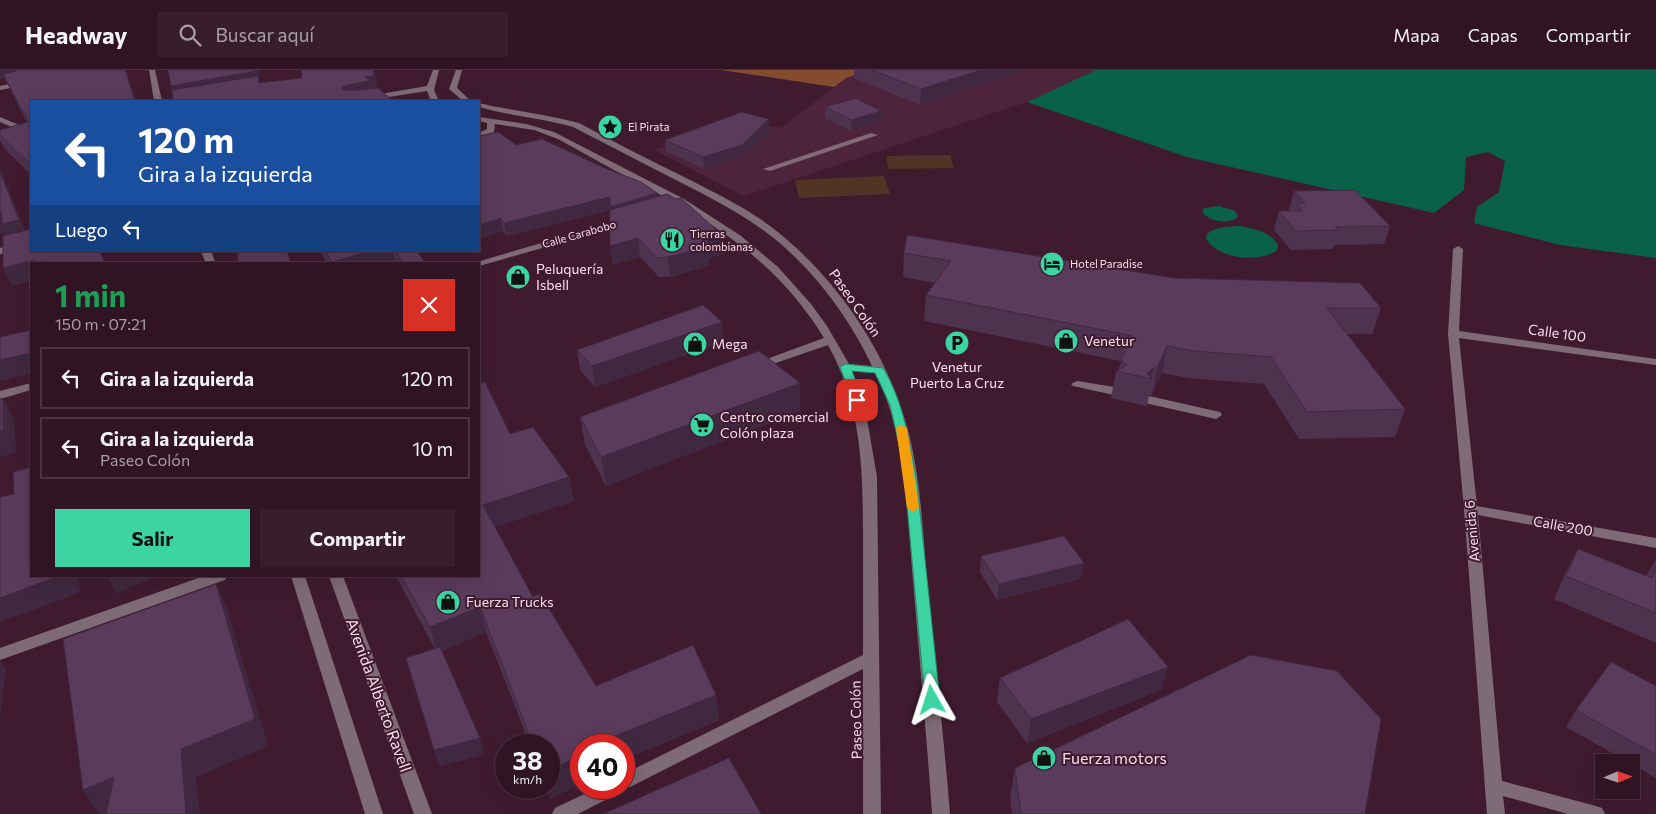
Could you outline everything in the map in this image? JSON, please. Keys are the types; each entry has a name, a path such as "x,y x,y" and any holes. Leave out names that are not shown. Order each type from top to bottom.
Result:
{"street":[{"path":"152,70 158,100"},
{"path":"434,100 430,93 430,88 436,70"},
{"path":"459,70 453,89 466,100"},
{"path":"0,88 35,80"},
{"path":"357,100 430,88"},
{"name":"Paseo Colón","path":"480,105 501,111 561,120 576,125 736,207 757,221 795,252 818,275 853,323 879,370 895,405 903,435 911,484 933,709 941,814"},
{"path":"0,119 29,136"},
{"name":"Paseo Colón","path":"480,119 536,129 719,224 765,262 791,288 830,340 845,367 857,400 864,432 870,477 872,814"},
{"path":"536,129 561,120"},
{"path":"480,136 491,130 492,121"},
{"path":"767,169 874,135"},
{"path":"681,205 712,195"},
{"name":"Calle Carabobo","path":"480,263 638,217"},
{"path":"0,251 30,244"},
{"name":"Avenida 6","path":"1458,249 1453,334 1471,509 1496,814"},
{"name":"Calle 100","path":"1453,334 1656,362"},
{"path":"747,370 830,340"},
{"path":"845,367 879,370"},
{"path":"1077,384 1114,391"},
{"path":"0,395 30,387"},
{"path":"1149,400 1216,415"},
{"name":"Calle 200","path":"1471,509 1656,543"},
{"path":"0,654 217,577"},
{"path":"298,577 374,814"},
{"name":"Avenida Alberto Ravell","path":"336,577 423,814"},
{"path":"635,776 870,659"},
{"path":"1494,786 1596,814"},
{"path":"561,814 592,799"}],"shaded area":[{"path":"722,70 868,71 846,78 834,87"},
{"path":"874,70 1096,70 1027,102 743,196 655,150 738,119 781,128 846,78"},
{"path":"1096,70 1656,70 1656,258 1560,245 1434,213 1187,157 1027,102"},
{"path":"950,155 954,168 888,169 886,156"},
{"path":"884,176 890,194 799,198 795,180"},
{"path":"1219,206 1235,211 1238,216 1237,218 1228,221 1218,221 1209,218 1202,212 1204,208"},
{"path":"1240,226 1251,228 1272,237 1278,246 1276,251 1259,257 1239,257 1220,251 1206,239 1207,234 1214,230 1222,227"}],"pier":[{"path":"1488,152 1505,161 1499,192 1477,207 1474,224 1434,213 1464,190 1466,157"}],"building":[{"path":"19,70 125,70 135,100 30,100 30,164 0,135 0,130 28,122 3,74"},
{"path":"168,70 257,70 257,71 171,86"},
{"path":"301,70 373,70 374,76 365,77 370,81 347,85 342,90 378,88 392,100 173,99 172,90 258,76 259,83 302,78"},
{"path":"872,70 981,70 921,89"},
{"path":"856,98 881,111 851,120 825,107"},
{"path":"742,112 769,119 742,145 703,157 665,140"},
{"path":"498,132 516,145 542,139 607,169 641,182 657,193 610,207 610,197 504,223 501,218 480,225 480,136"},
{"path":"0,172 19,220 2,224 2,213 0,213"},
{"path":"1355,190 1390,226 1335,227 1339,230 1296,231 1279,211 1303,211 1297,204 1305,203 1294,191"},
{"path":"667,194 676,199 681,198 722,235 707,239 708,247 668,257 657,258 638,238 610,246 610,210"},
{"path":"30,229 30,252 100,252 104,262 34,262 34,260 3,268 3,236"},
{"path":"907,235 1174,278 1360,283 1381,308 1327,308 1405,409 1307,412 1271,357 1194,351 1167,346 1157,368 1147,373 1152,379 1116,371 1127,365 1121,360 1133,336 926,295 951,261 904,253"},
{"path":"237,252 287,252 290,262 238,262"},
{"path":"326,252 367,252 332,262"},
{"path":"396,252 418,252 425,262 402,262"},
{"path":"703,305 722,322 592,366 577,350"},
{"path":"30,330 30,353 0,360 0,337"},
{"path":"759,351 800,383 601,457 580,417"},
{"path":"485,382 510,434 533,427 569,477 483,505 533,597 540,594 596,686 693,645 716,695 620,734 570,734 570,760 560,766 560,734 529,734 480,607 430,627 402,577 480,577 480,384"},
{"path":"3,398 3,431 0,431 0,399"},
{"path":"30,467 30,577 56,577 0,598 0,497 14,494 13,472"},
{"path":"1064,536 1084,563 999,584 981,556"},
{"path":"1578,549 1652,578 1656,566 1656,613 1566,576"},
{"path":"216,584 255,719 181,749 186,814 106,814 114,777 83,790 63,639"},
{"path":"1128,619 1168,667 1031,719 1000,678"},
{"path":"440,647 480,738 434,750 406,658"},
{"path":"1251,655 1337,671 1381,719 1365,814 1021,814 1015,768"},
{"path":"1611,662 1656,686 1656,755 1576,710"},
{"path":"729,758 761,814 603,814"}],"slow traffic":[{"path":"901,428 911,484 913,508"}],"place":[{"name":"El Pirata","path":"610,127"},
{"name":"Tierras colombianas","path":"672,240"},
{"name":"Hotel Paradise","path":"1052,264"},
{"name":"Peluquería Isbell","path":"518,277"},
{"name":"Venetur","path":"1066,341"},
{"name":"Venetur Puerto La Cruz","path":"957,343"},
{"name":"Mega","path":"695,344"},
{"name":"Centro comercial Colón plaza","path":"702,425"},
{"name":"Fuerza Trucks","path":"448,602"},
{"name":"Fuerza motors","path":"1044,758"}],"route":[{"path":"857,400 845,367 879,370 895,405 903,435 911,484 932,700"}]}
